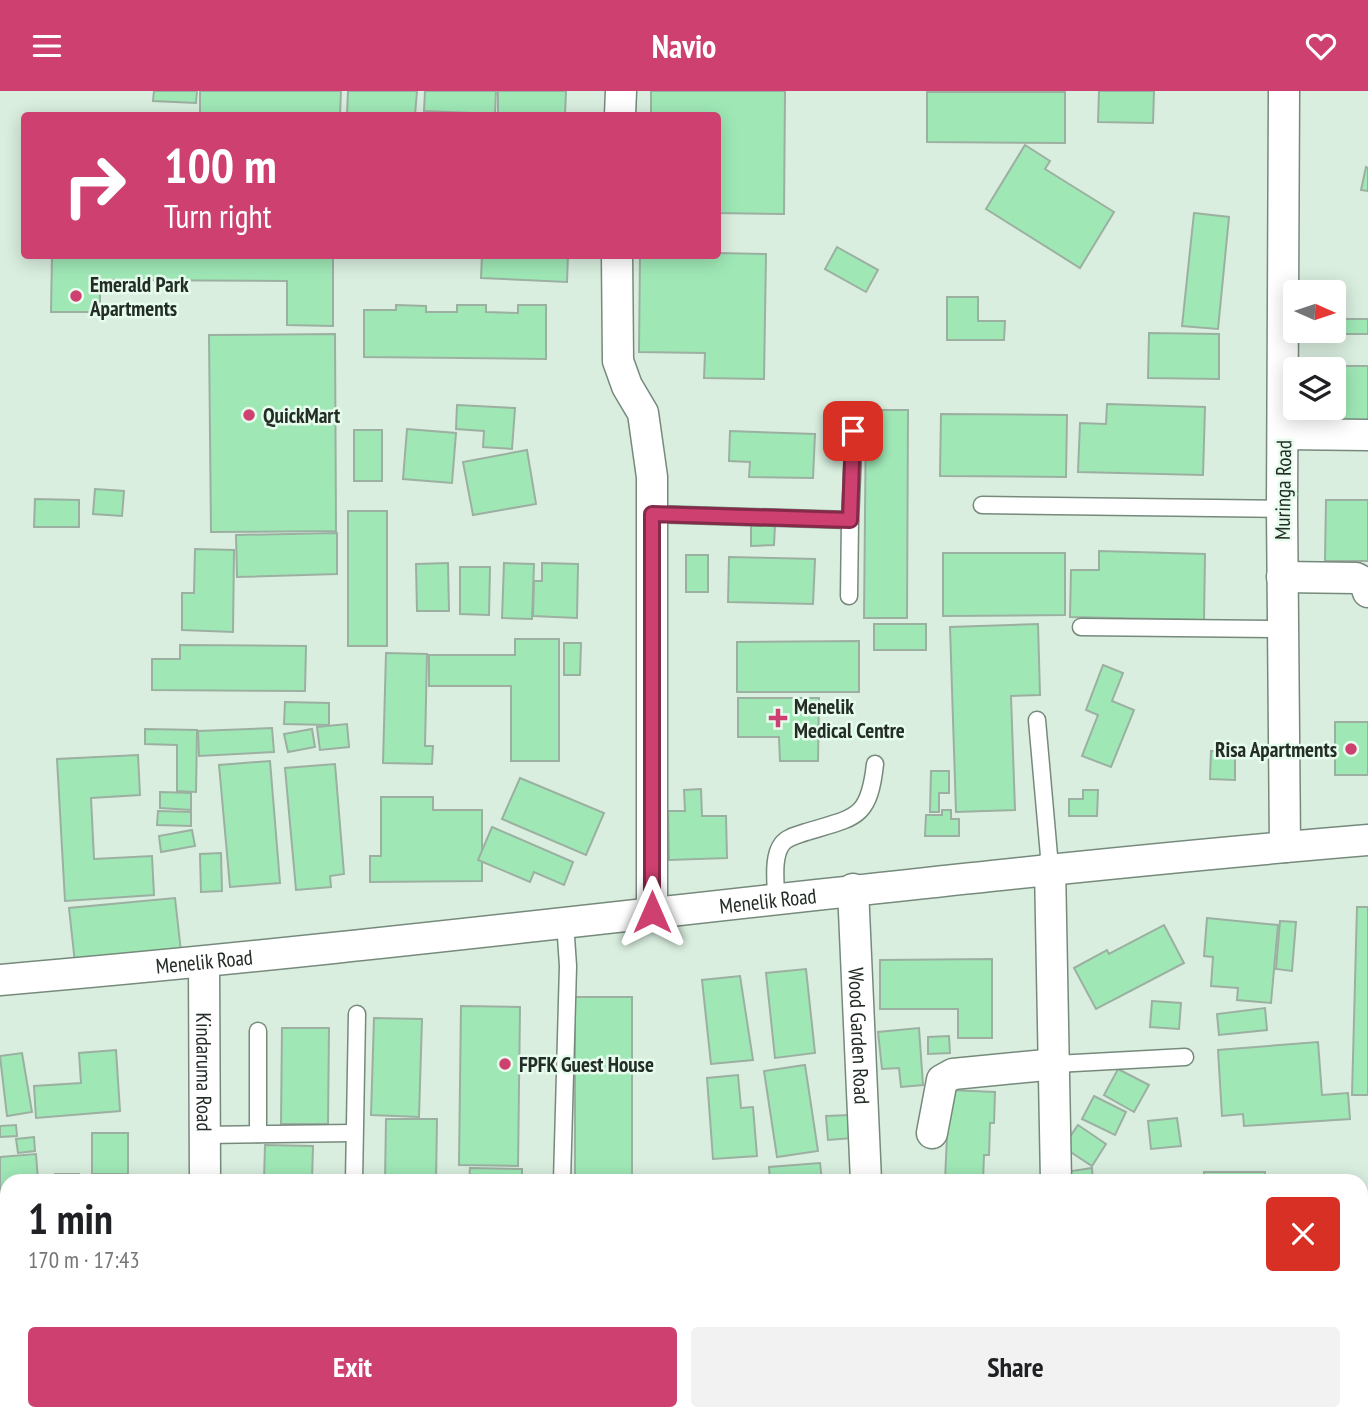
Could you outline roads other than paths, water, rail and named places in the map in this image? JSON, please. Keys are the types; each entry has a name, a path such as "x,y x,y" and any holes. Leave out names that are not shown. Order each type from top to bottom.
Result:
{"street":[{"path":"620,112 621,91"},
{"name":"Muringa Road","path":"1284,91 1282,577 1285,847"},
{"path":"617,259 618,361 626,386 643,414 650,447 652,912"},
{"path":"1283,434 1368,435"},
{"path":"1282,577 1356,578 1365,583 1368,592"},
{"name":"Menelik Road","path":"0,980 204,963 1050,867 1368,840"},
{"path":"1050,867 1056,1064 1056,1174"},
{"name":"Wood Garden Road","path":"853,889 866,1174"},
{"name":"Kindaruma Road","path":"204,963 205,1174"},
{"path":"932,1133 942,1080 953,1074 1056,1064"}],"lane":[{"path":"849,596 853,431"},
{"path":"982,505 1282,509"},
{"path":"652,514 850,520"},
{"path":"1081,627 1283,629"},
{"path":"1037,720 1050,867"},
{"path":"776,898 777,858 782,844 792,837 844,821 862,811 872,793 875,764"},
{"path":"562,1174 568,966 565,922"},
{"path":"354,1174 357,1014"},
{"path":"258,1031 258,1134"},
{"path":"1056,1064 1185,1056"},
{"path":"205,1135 354,1133"}],"place":[{"name":"Emerald Park Apartments","path":"76,296"},
{"name":"QuickMart","path":"249,415"},
{"name":"Menelik Medical Centre","path":"778,718"},
{"name":"Risa Apartments","path":"1351,749"},
{"name":"FPFK Guest House","path":"505,1064"}]}
